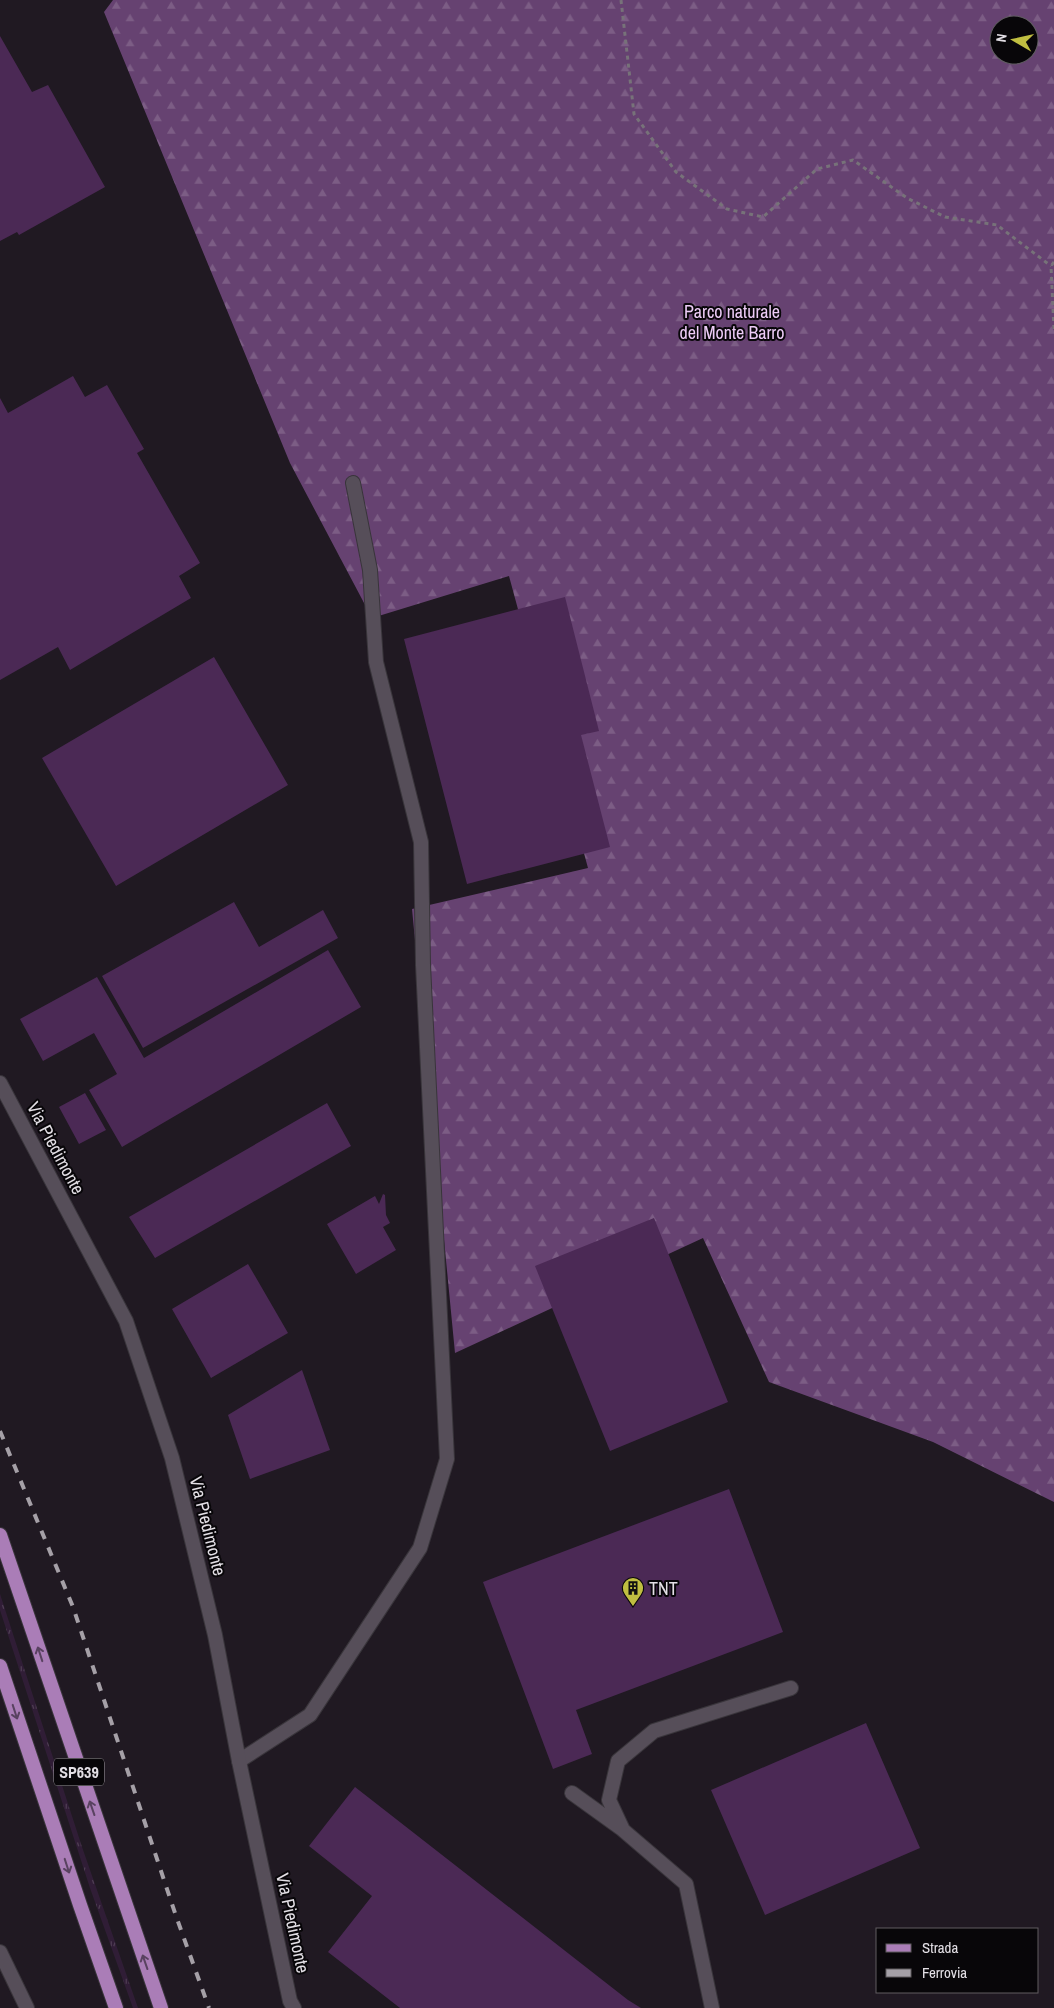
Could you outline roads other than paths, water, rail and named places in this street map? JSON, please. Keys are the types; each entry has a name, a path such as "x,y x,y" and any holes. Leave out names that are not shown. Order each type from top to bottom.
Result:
{"main road":[{"name":"SP639","path":"0,1535 161,2008"},
{"name":"SP639","path":"0,1666 116,2008"}],"street":[{"path":"239,1761 310,1715 420,1548 447,1460 423,965 421,842 376,662 370,570 353,483"},
{"name":"Via Piedimonte","path":"0,1083 126,1321 172,1458 215,1635 239,1761 288,1992 294,2008"},
{"path":"623,1830 609,1800 618,1761 654,1731 791,1688"},
{"path":"572,1793 623,1830 686,1884 712,2008"},
{"path":"0,1952 27,2008"}],"railway":[{"path":"0,1431 73,1607 176,1916 209,2008"}],"place":[{"name":"TNT","path":"633,1607"}],"park label":[{"name":"Parco naturale del Monte Barro","path":"732,321"}]}
